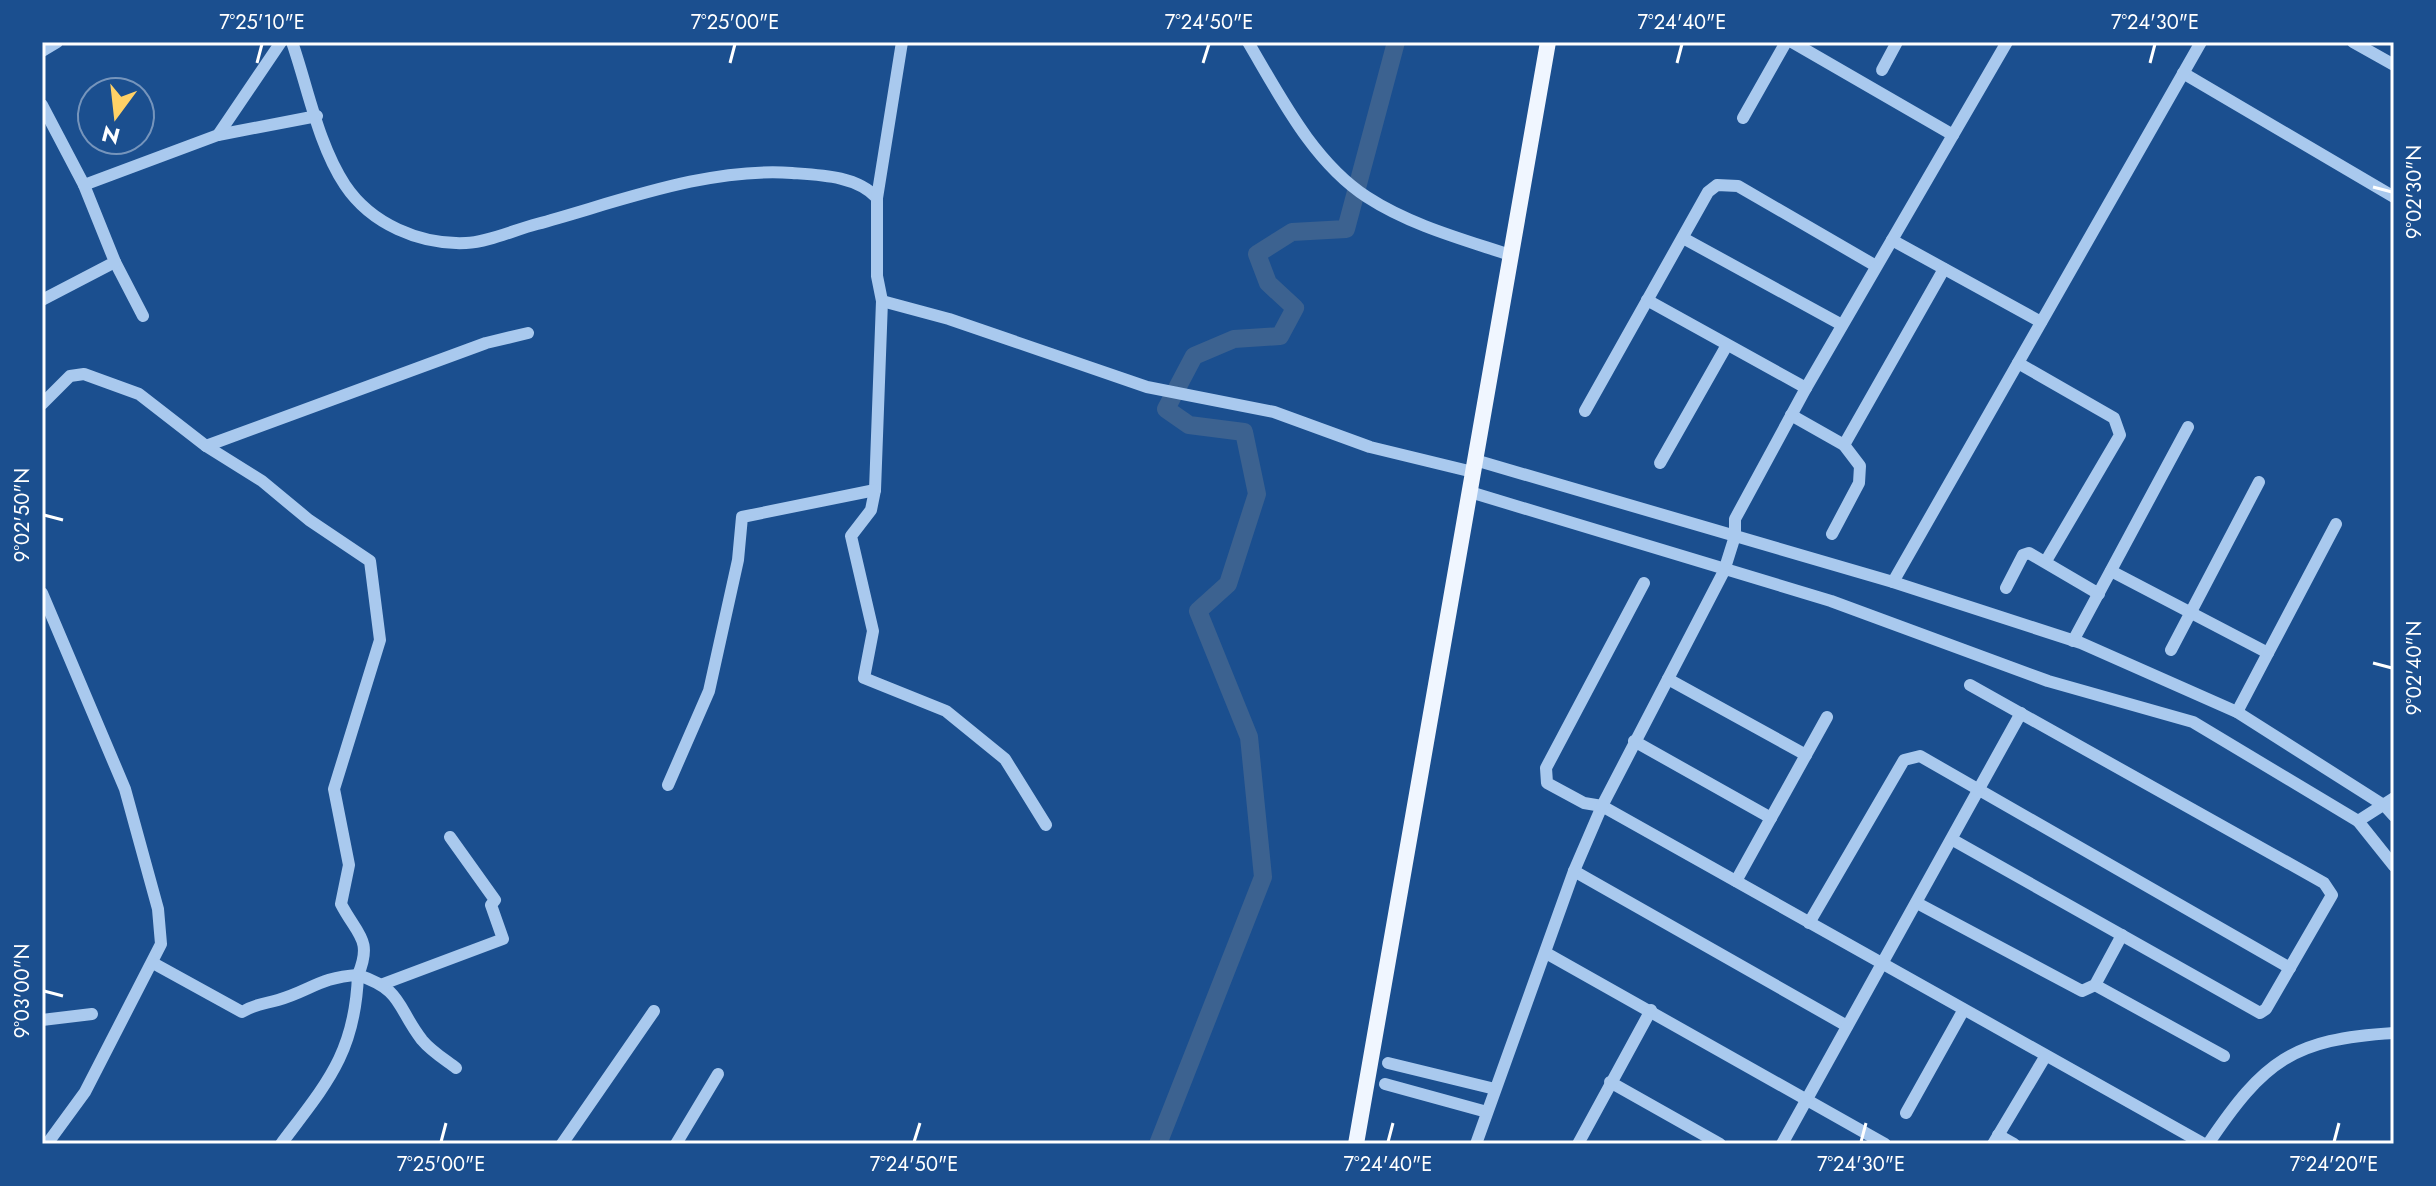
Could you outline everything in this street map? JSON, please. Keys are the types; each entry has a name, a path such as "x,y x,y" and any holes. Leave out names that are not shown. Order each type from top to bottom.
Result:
{"main road":[{"path":"1356,1144 1548,42"}],"street":[{"path":"42,51 57,42"},
{"path":"218,135 281,42"},
{"path":"292,42 330,156 346,186 369,210 394,228 441,242 469,243 678,186 759,171 855,183 868,188 877,198"},
{"path":"902,42 877,198 877,276 882,301 875,490 871,510 851,536 873,631 864,678 946,711 970,730 1005,759 1046,825"},
{"path":"1248,42 1293,118 1340,176 1366,197 1416,222 1510,255"},
{"path":"1743,118 1786,42"},
{"path":"1792,42 1953,135"},
{"path":"1882,70 1897,42"},
{"path":"1476,1144 1574,871 1634,741 1724,571 1735,536 1735,519 1806,388 2007,42"},
{"path":"1893,582 2201,42"},
{"path":"2353,42 2394,65"},
{"path":"2183,73 2394,197"},
{"path":"42,105 84,185 115,262 143,316"},
{"path":"84,185 218,135 317,116"},
{"path":"1585,411 1708,192 1717,185 1727,183 1876,266"},
{"path":"1683,238 1842,325"},
{"path":"1892,240 2041,322"},
{"path":"42,300 115,262"},
{"path":"1844,445 1944,269"},
{"path":"1647,300 1806,388"},
{"path":"882,301 949,319 1147,387 1274,412 1370,447 1474,466 1735,536 1893,582 2073,641 2237,712 2391,807"},
{"path":"206,446 486,343 528,333"},
{"path":"1660,463 1727,345"},
{"path":"2018,363 2114,418 2120,426 2120,435 2046,561"},
{"path":"42,404 70,376 94,376 139,394 206,446 262,481 309,520 370,561 380,640 334,789 333,801 349,865 341,904 364,939 366,959 358,975 357,1013 336,1070 281,1144"},
{"path":"1791,415 1844,445 1856,456 1860,476 1832,534"},
{"path":"2073,641 2188,427"},
{"path":"2171,650 2259,482"},
{"path":"668,785 709,691 738,560 742,517 875,490"},
{"path":"1470,492 1831,601 2048,681 2193,722 2358,821 2394,866"},
{"path":"2237,712 2336,524"},
{"path":"2006,588 2023,555 2029,553 2099,594"},
{"path":"2111,571 2268,653"},
{"path":"1644,583 1546,768 1547,783 1556,789 1584,803 1602,806 2045,1057 2206,1144 2242,1095 2287,1056 2309,1044 2345,1036 2394,1033"},
{"path":"42,593 132,811 158,909 161,944 85,1092 47,1144"},
{"path":"1668,679 1806,755"},
{"path":"1953,840 2256,1012 2266,1009 2330,900 2331,889 2324,883 1970,685"},
{"path":"1782,1144 2021,713"},
{"path":"1736,881 1827,717"},
{"path":"1634,741 1771,818"},
{"path":"1809,923 1904,760 1920,756 2290,968"},
{"path":"2358,821 2391,807"},
{"path":"383,984 503,939 491,905 495,900 450,837"},
{"path":"1574,871 1847,1026"},
{"path":"1917,903 2072,989 2082,991 2095,985 2122,935"},
{"path":"1546,953 1885,1144"},
{"path":"153,963 242,1012 259,1001 277,1000 332,977 358,975 383,984 394,994 423,1042 456,1068"},
{"path":"2095,985 2224,1056"},
{"path":"1578,1144 1651,1010"},
{"path":"562,1144 654,1011"},
{"path":"1906,1113 1963,1011"},
{"path":"42,1020 92,1014"},
{"path":"2014,1144 1995,1139 2045,1057"},
{"path":"1388,1063 1495,1089"},
{"path":"676,1144 718,1074"},
{"path":"1610,1082 1720,1144"},
{"path":"1385,1084 1487,1112"}],"waterway":[{"path":"1158,1144 1263,877 1249,737 1198,611 1228,584 1257,494 1244,432 1189,425 1166,409 1194,356 1234,339 1280,336 1295,308 1268,283 1257,254 1292,232 1346,229 1396,42"}]}
